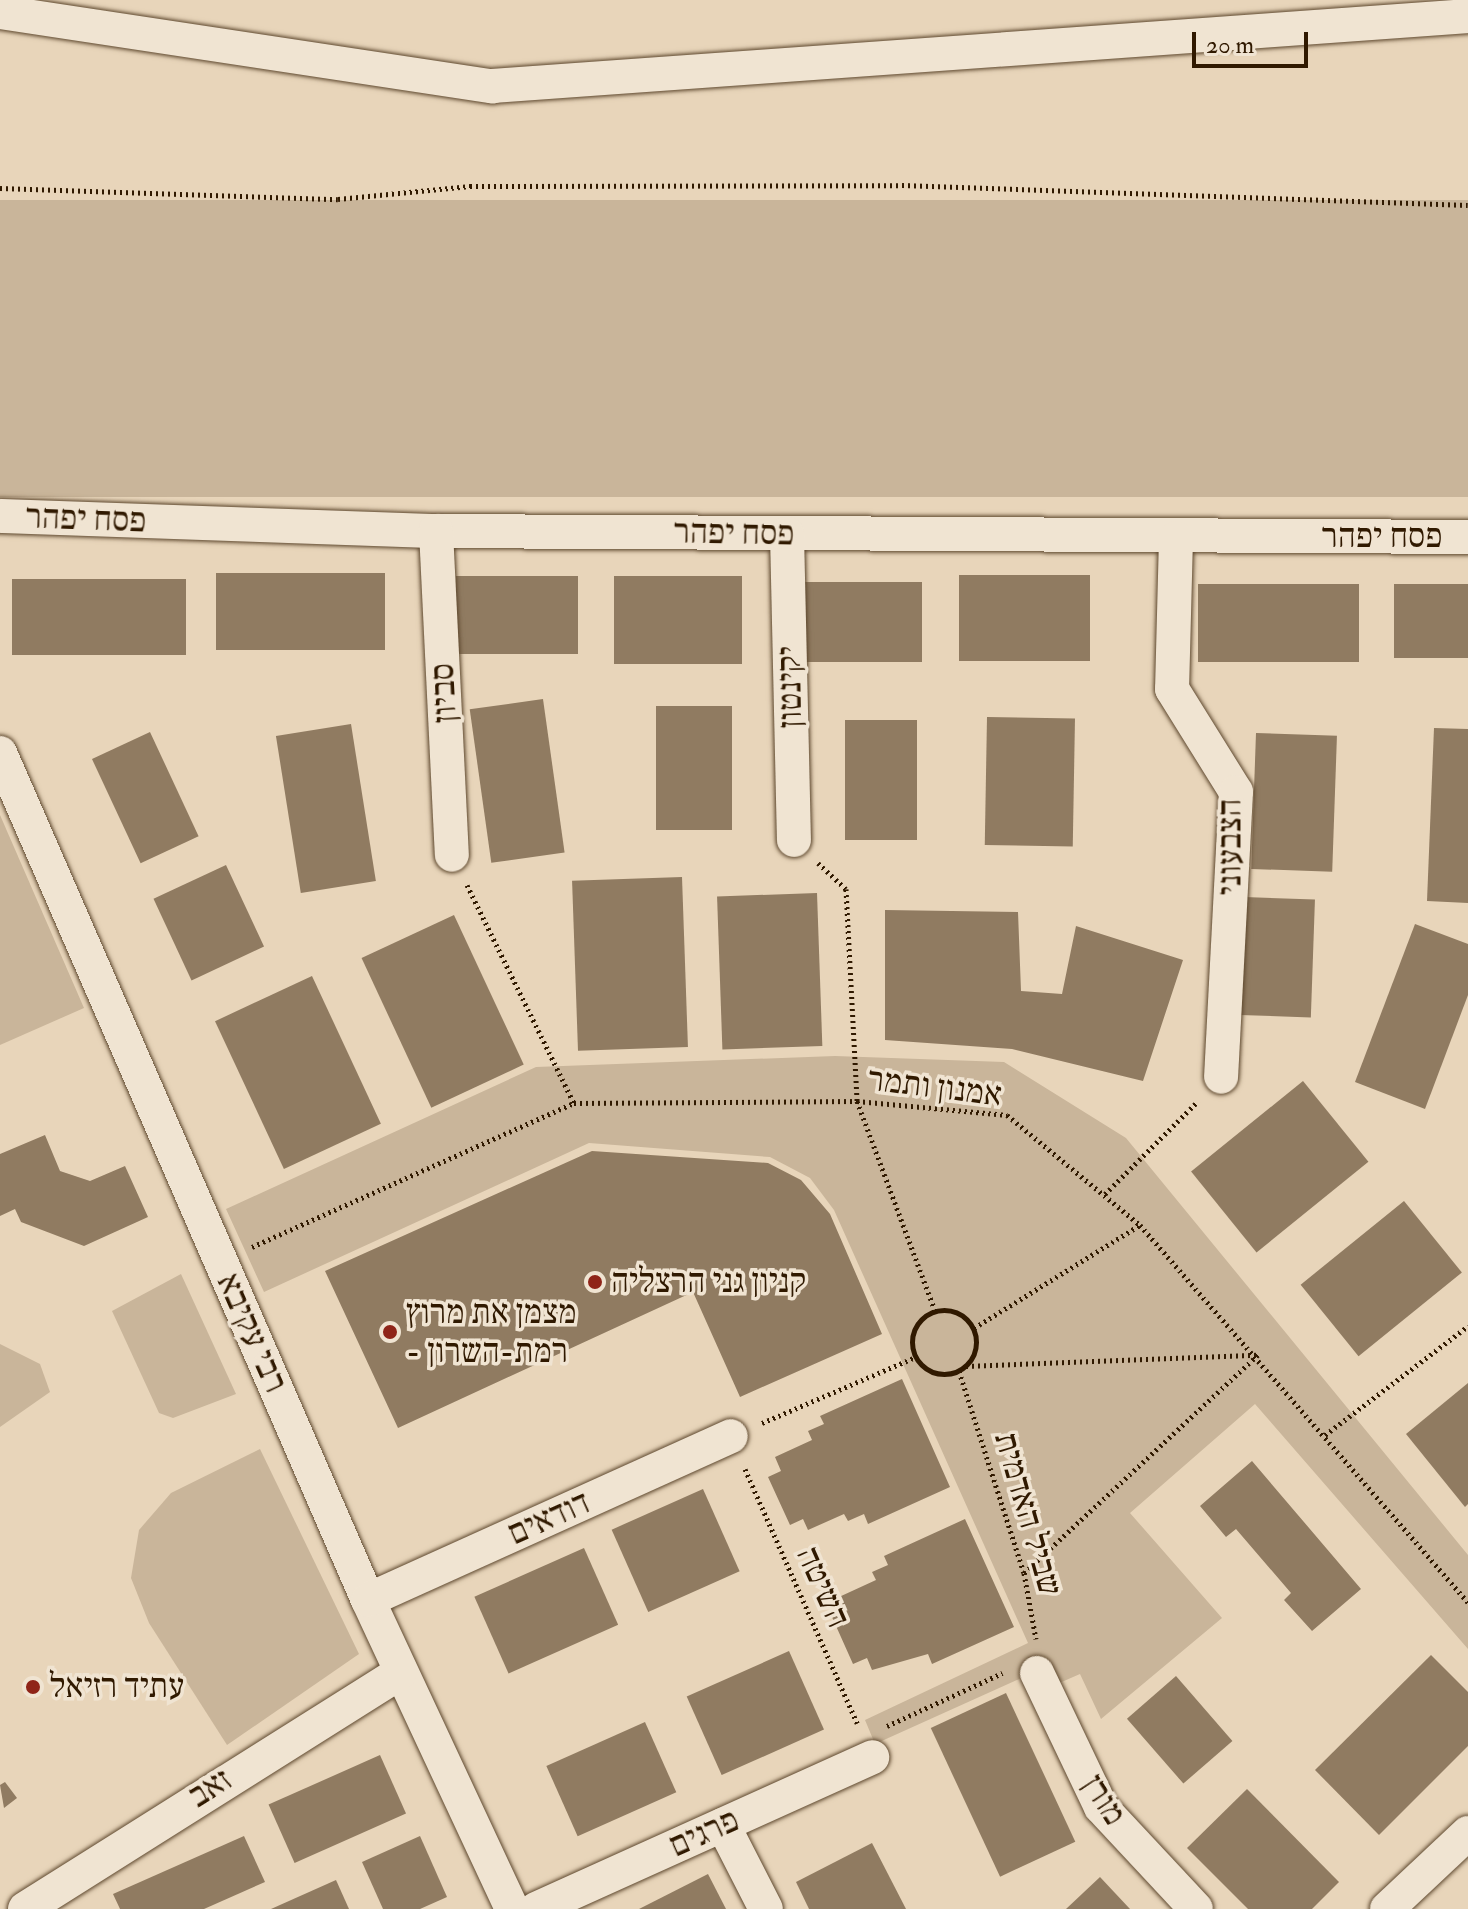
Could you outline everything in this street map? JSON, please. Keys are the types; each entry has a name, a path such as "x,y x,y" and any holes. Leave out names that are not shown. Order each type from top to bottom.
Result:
{"street":[{"path":"1351,30 1377,0"},
{"path":"0,12 492,86 1351,30 1468,16"},
{"name":"פסח יפהר","path":"0,516 436,531 1176,538 1468,537"},
{"name":"סביון","path":"436,531 452,855"},
{"name":"יקינטון","path":"787,534 794,840"},
{"name":"הצבעוני","path":"1176,538 1172,689 1236,792 1221,1077"},
{"name":"רבי עקיבא","path":"0,753 400,1673 512,1909"},
{"name":"דודאים","path":"368,1600 731,1436"},
{"name":"זאב","path":"25,1909 400,1673"},
{"name":"מורן","path":"1037,1673 1101,1807 1196,1909"},
{"name":"פרגים","path":"536,1909 723,1825 867,1747"},
{"path":"723,1825 766,1909"},
{"path":"1387,1909 1468,1833"}],"path":[{"path":"0,188 338,199 470,186 902,185 1468,205"},
{"path":"794,840 846,889 857,1101 935,1311"},
{"path":"452,855 574,1103"},
{"path":"1105,1194 1221,1077"},
{"name":"אמנון ותמר","path":"220,1261 574,1103 857,1101 1007,1115 1140,1225 1258,1355 1468,1602"},
{"path":"974,1328 1140,1225"},
{"path":"935,1311 959,1313 974,1328 977,1349 959,1371 939,1375 916,1357 915,1329 935,1311"},
{"path":"1325,1435 1468,1326"},
{"path":"966,1366 1258,1355"},
{"path":"1024,1573 1258,1355"},
{"path":"731,1436 916,1357"},
{"name":"שביל האדמית","path":"959,1371 1024,1573 1037,1673"},
{"name":"השיטה","path":"731,1436 867,1747"},
{"path":"867,1747 1004,1672 1037,1673"}],"shaded area":[{"path":"0,200 1468,200 1468,497 0,497"},
{"path":"0,815 84,1008 0,1045"},
{"path":"835,1056 1004,1062 1126,1138 1468,1555 1468,1649 1255,1404 1130,1513 1222,1618 1101,1719 1080,1674 1057,1684 1048,1666 875,1744 865,1720 1028,1643 834,1210 810,1178 770,1157 589,1143 264,1292 226,1209 536,1067"},
{"path":"181,1274 236,1394 173,1418 159,1413 112,1311"},
{"path":"0,1344 40,1364 50,1392 0,1427"},
{"path":"260,1449 359,1654 227,1745 149,1623 131,1578 139,1530 171,1493"}],"building":[{"path":"216,573 385,573 385,650 216,650"},
{"path":"959,575 1090,575 1090,661 959,661"},
{"path":"456,576 578,576 578,654 456,654"},
{"path":"614,576 742,576 742,664 614,664"},
{"path":"12,579 186,579 186,655 12,655"},
{"path":"805,582 922,582 922,662 805,662"},
{"path":"1198,584 1359,584 1359,662 1198,662"},
{"path":"1394,584 1468,584 1468,658 1394,658"},
{"path":"543,699 565,852 491,863 470,709"},
{"path":"656,706 732,706 732,830 656,830"},
{"path":"987,717 1075,719 1073,847 985,845"},
{"path":"845,720 917,720 917,840 845,840"},
{"path":"351,724 376,881 301,893 276,736"},
{"path":"1434,728 1468,729 1468,903 1427,901"},
{"path":"150,732 199,836 141,863 92,759"},
{"path":"1256,733 1337,736 1332,872 1251,869"},
{"path":"226,865 264,947 192,980 153,899"},
{"path":"682,877 688,1047 578,1051 572,881"},
{"path":"817,893 822,1046 722,1049 717,896"},
{"path":"1244,897 1315,899 1311,1017 1240,1015"},
{"path":"885,910 1018,912 1021,991 1062,994 1076,926 1183,960 1143,1081 1012,1049 885,1040"},
{"path":"454,915 524,1065 431,1108 362,958"},
{"path":"1415,924 1468,944 1468,995 1425,1109 1355,1082"},
{"path":"312,976 381,1124 284,1169 215,1021"},
{"path":"1303,1081 1368,1162 1257,1252 1191,1172"},
{"path":"45,1135 60,1171 90,1181 125,1166 148,1217 84,1246 21,1222 15,1209 0,1216 0,1154"},
{"name":"קניון גני הרצליה","path":"592,1151 768,1163 801,1180 830,1214 882,1334 740,1397 693,1292 398,1428 325,1271"},
{"path":"1404,1201 1462,1272 1359,1356 1301,1285"},
{"path":"902,1379 950,1487 868,1524 864,1514 848,1521 844,1514 808,1530 803,1519 790,1525 768,1477 781,1471 775,1457 812,1440 808,1431 824,1424 820,1416"},
{"path":"1468,1383 1468,1504 1465,1507 1406,1434"},
{"path":"1252,1461 1361,1589 1312,1631 1284,1600 1291,1593 1236,1529 1226,1537 1200,1506"},
{"path":"703,1489 740,1571 648,1612 612,1530"},
{"path":"965,1519 1014,1627 932,1664 928,1654 872,1670 867,1658 853,1664 832,1617 845,1611 839,1597 876,1580 872,1572 888,1565 884,1556"},
{"path":"584,1548 618,1625 509,1674 474,1597"},
{"path":"789,1651 824,1730 722,1775 687,1697"},
{"path":"1431,1655 1468,1692 1468,1746 1379,1835 1315,1770"},
{"path":"1176,1676 1232,1741 1183,1784 1127,1719"},
{"path":"1006,1693 1075,1842 1000,1877 931,1728"},
{"path":"645,1722 676,1792 578,1836 546,1766"},
{"path":"380,1755 406,1813 295,1863 269,1805"},
{"path":"5,1782 17,1798 4,1808 0,1785"},
{"path":"1247,1789 1339,1882 1312,1909 1248,1909 1187,1848"},
{"path":"244,1836 265,1882 204,1909 120,1909 113,1894"},
{"path":"420,1836 447,1897 420,1909 383,1909 362,1862"},
{"path":"872,1843 906,1909 809,1909 796,1882"},
{"path":"708,1874 726,1909 639,1909"},
{"path":"1100,1877 1130,1909 1066,1909"},
{"path":"336,1880 349,1909 271,1909"}],"place":[{"name":"קניון גני הרצליה","path":"595,1282"},
{"name":"מצמן את מרוץ - רמת-השרון","path":"390,1332"},
{"name":"עתיד רזיאל","path":"33,1687"}]}
